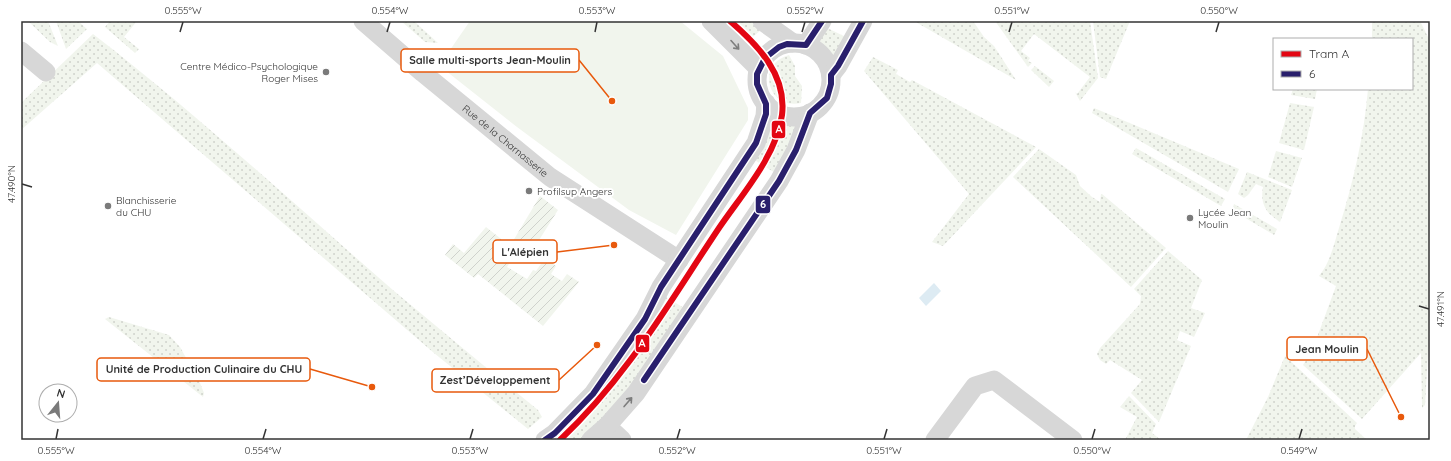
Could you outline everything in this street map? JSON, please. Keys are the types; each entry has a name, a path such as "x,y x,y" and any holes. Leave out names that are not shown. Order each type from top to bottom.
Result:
{"street":[{"name":"Rue de la Charnasserie","path":"362,21 550,177 679,260"},
{"path":"711,21 759,68"},
{"path":"762,21 799,44 821,54 831,75 831,84 827,98 818,108 810,113 796,117 786,116 775,111 766,103 758,87 759,68 766,55 782,44 799,44 822,21"},
{"path":"831,75 838,66 863,21"},
{"path":"21,51 46,72"},
{"path":"545,440 555,433 593,394 645,318 661,288 756,142 765,116 766,103"},
{"path":"591,440 607,426 636,393 779,181 799,143 810,113"},
{"path":"935,440 974,386 994,380 1073,440"},
{"path":"607,426 622,440"}],"shaded area":[{"path":"28,21 48,21 58,46 50,42"},
{"path":"56,21 78,21 87,29 66,49"},
{"path":"110,21 125,21 127,23 129,21 137,21 124,37 139,49 135,53 105,27"},
{"path":"401,21 414,21 438,43 425,42"},
{"path":"470,21 680,21 723,56 748,108 748,120 676,235 629,210 517,127 441,67 441,63"},
{"path":"724,21 751,21 761,30 748,41"},
{"path":"914,21 973,21 984,37 994,46 1016,80"},
{"path":"995,21 1090,21 1098,78 1080,101 1075,92 1077,94 1090,77 1034,34 1021,51 1030,58 1028,61 1032,63 1028,67"},
{"path":"1093,21 1130,21 1106,79 1100,77"},
{"path":"1372,21 1420,21 1430,41 1430,320 1425,405 1422,408 1421,353 1362,419 1303,365 1312,351 1336,286 1319,276 1323,271 1331,253 1349,194 1361,142 1368,90 1413,90 1413,38 1372,38"},
{"path":"825,27 848,38 833,57 818,41"},
{"path":"93,34 208,128 394,291 538,410 542,417 528,429 434,353 97,63 21,130 21,103"},
{"path":"789,55 795,66 795,76 802,86 801,103 789,103 780,100 770,85 769,76 772,67 779,60"},
{"path":"873,57 898,70 896,74 910,82 912,80 1036,147 943,246 932,242 969,194 864,71"},
{"path":"1035,66 1054,81 1049,87 1031,70"},
{"path":"1293,90 1317,90 1315,99 1291,95"},
{"path":"1290,103 1314,107 1304,150 1279,143"},
{"path":"1094,108 1239,169 1228,192 1092,113"},
{"path":"772,120 785,124 799,125 777,174 753,159"},
{"path":"1136,148 1225,199 1221,206 1132,154"},
{"path":"1039,149 1076,175 1080,186 1092,197 1100,202 1102,194 1166,248 1131,287 1013,177"},
{"path":"1276,151 1302,158 1292,187 1268,177"},
{"path":"1247,172 1292,190 1280,222 1265,208 1262,198 1263,187 1256,184 1244,198 1238,194"},
{"path":"540,196 558,210 529,256 526,254 531,246 523,241 507,267 527,279 533,270 536,271 545,258 556,266 551,274 562,281 567,274 579,282 543,326 478,274 474,278 445,255 453,244 464,253 486,227 510,246"},
{"path":"1234,204 1277,229 1274,235 1232,210"},
{"path":"1168,251 1202,280 1191,308 1205,313 1194,337 1180,331 1177,340 1191,346 1159,422 1131,393 1142,380 1110,360 1106,364 1100,360 1097,354 1100,348 1140,304 1141,296 1134,289"},
{"path":"934,283 941,291 926,306 919,298"},
{"path":"666,297 684,308 644,370 585,440 551,440"},
{"path":"109,317 169,335 180,347 200,383 204,393 203,397 105,319"},
{"path":"1285,356 1357,423 1355,429 1367,440 1246,440 1268,397"},
{"path":"1129,396 1156,424 1152,433 1161,440 1125,440 1137,417 1120,407"}],"tram line":[{"name":"A","path":"560,440 584,416 627,365 757,174 773,146 779,131 782,115 780,87 775,74 760,51 751,40 730,21"}],"transit line":[{"name":"6","path":"545,440 555,433 593,394 645,319 661,287 756,143 766,114 766,104 757,84 757,74 765,58 779,47 787,44 806,45 822,21"},
{"name":"6","path":"644,380 779,181 796,150 810,113 827,98 831,84 831,75 838,66 863,21"}],"place":[{"name":"Centre Médico-Psychologique Roger Mises","path":"326,72"},
{"name":"Salle multi-sports Jean-Moulin","path":"612,101"},
{"name":"Profilsup Angers","path":"529,191"},
{"name":"Blanchisserie du CHU","path":"108,206"},
{"name":"Lycée Jean Moulin","path":"1190,218"},
{"name":"L'Alépien","path":"614,245"},
{"name":"Zest’Développement","path":"597,345"},
{"name":"Unité de Production Culinaire du CHU","path":"372,387"},
{"name":"Jean Moulin","path":"1401,417"}]}
